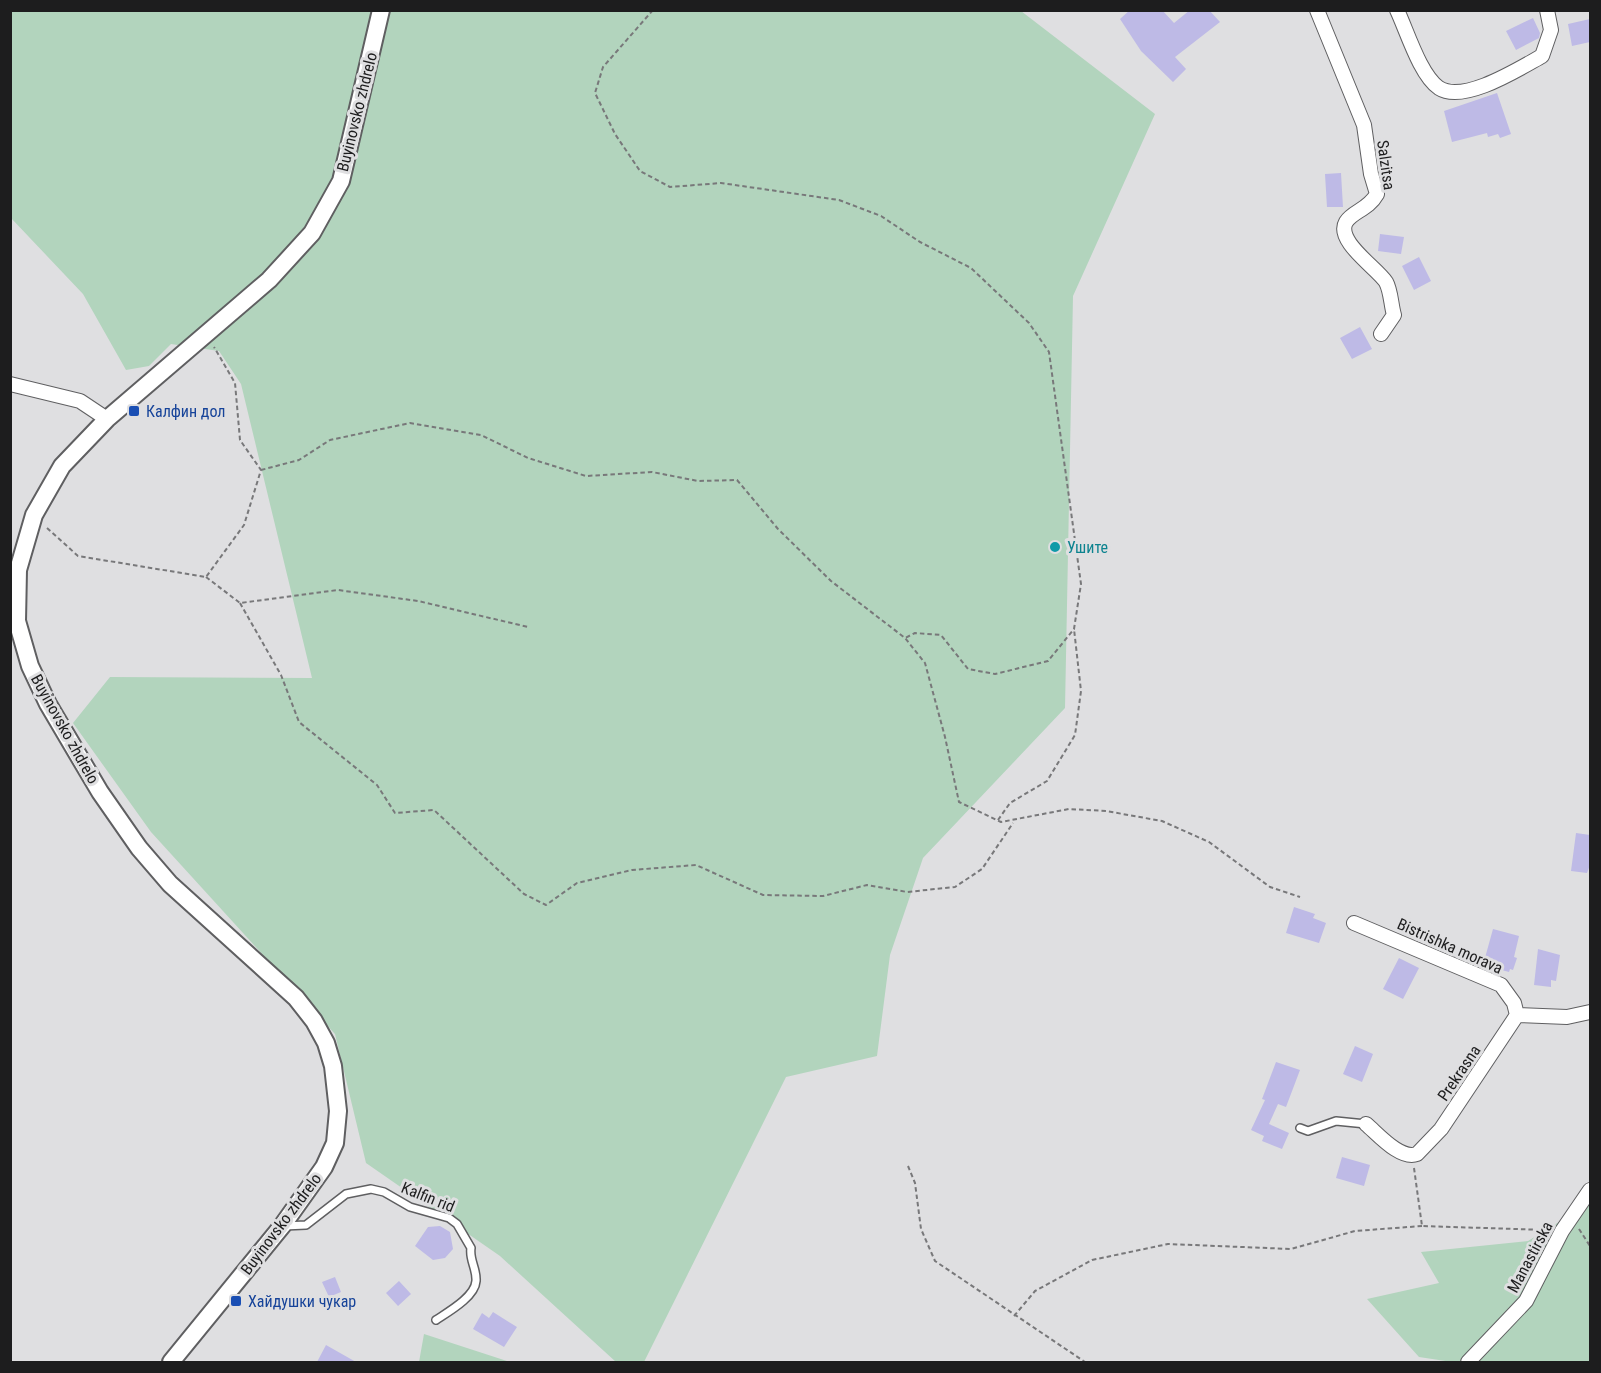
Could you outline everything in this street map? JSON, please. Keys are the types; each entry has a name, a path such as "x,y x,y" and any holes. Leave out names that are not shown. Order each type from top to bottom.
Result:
{"street":[{"name":"Buyinovsko zhdrelo","path":"171,1362 282,1226 316,1180 335,1143 338,1111 337,1088 326,1043 314,1021 296,998 170,884 139,848 100,792 48,704 30,666 17,621 18,570 34,515 62,466 107,419 269,280 312,233 341,181 381,10"},
{"name":"Salzitsa","path":"1317,10 1364,125 1371,174 1377,194 1371,206 1347,219 1344,226 1348,241 1386,283 1394,315 1381,334"},
{"path":"1397,10 1425,71 1440,88 1463,93 1510,74 1542,56 1551,30 1547,10"},
{"path":"10,384 80,401 107,419"},
{"name":"Bistrishka morava","path":"1354,922 1501,986 1514,1003 1517,1015"},
{"path":"1517,1015 1567,1017 1590,1012"},
{"name":"Prekrasna","path":"1413,1156 1422,1151 1441,1129 1517,1015"},
{"path":"1366,1124 1398,1151 1413,1156"},
{"name":"Manastirska","path":"1468,1362 1527,1300 1562,1231 1590,1190"}],"lane":[{"path":"1300,1128 1308,1131 1344,1121 1366,1124"},
{"name":"Kalfin rid","path":"282,1226 306,1225 346,1194 371,1189 384,1192 410,1207 449,1218 458,1224 471,1248 470,1256 477,1281 474,1289 456,1307 436,1320"}],"path":[{"path":"653,10 603,67 595,93 615,134 640,171 670,187 721,183 839,200 881,216 920,242 971,268 1029,323 1049,352 1081,584 1074,629 1081,691 1075,735 1047,781 1010,803 998,820"},
{"path":"206,334 236,383 240,440 261,470"},
{"path":"261,470 299,460 330,440 410,423 481,435 528,458 586,476 652,472 698,481 737,480 778,529 831,581 905,638 925,663 945,737 958,802 998,820 1014,821 1069,809 1106,811 1161,821 1209,842 1270,887 1300,897"},
{"path":"206,577 244,525 261,470"},
{"path":"34,515 78,556 206,577 240,603 281,675 299,722 378,785 395,813 434,810 524,894 546,905 577,883 632,870 696,865 764,895 823,896 867,885 907,892 955,887 982,869 1014,821"},
{"path":"240,603 338,590 418,601 528,627"},
{"path":"905,638 915,633 941,635 968,669 995,674 1048,661 1074,629"},
{"path":"1413,1156 1422,1226"},
{"path":"908,1166 915,1183 921,1229 935,1261 1085,1362"},
{"path":"1571,1217 1590,1246"},
{"path":"1014,1316 1035,1291 1092,1260 1168,1244 1291,1249 1355,1231 1422,1226 1562,1231"}],"green space":[{"path":"11,11 1021,11 1155,114 1073,296 1065,708 923,858 890,955 877,1056 786,1077 644,1362 616,1362 500,1256 366,1163 335,1034 151,832 73,723 110,677 312,678 241,384 219,351 171,344 149,366 126,370 83,294 11,218"},
{"path":"1590,1203 1590,1362 1452,1362 1419,1357 1367,1299 1439,1283 1421,1252 1528,1241"},
{"path":"424,1334 510,1362 419,1362"}],"building":[{"path":"1130,10 1162,10 1174,23 1190,10 1209,10 1220,22 1175,57 1186,69 1173,82 1141,51 1120,19"},
{"path":"1533,18 1540,33 1539,38 1516,50 1506,31"},
{"path":"1590,19 1590,42 1572,46 1568,24"},
{"path":"1497,93 1511,134 1500,138 1498,134 1488,137 1487,133 1452,142 1444,111"},
{"path":"1341,173 1343,207 1327,207 1325,174"},
{"path":"1380,234 1404,237 1401,254 1378,251"},
{"path":"1419,257 1431,281 1414,290 1402,266"},
{"path":"1360,327 1372,349 1352,359 1340,338"},
{"path":"1576,833 1590,835 1590,865 1587,873 1571,871"},
{"path":"1294,907 1315,914 1313,918 1326,923 1319,943 1286,933"},
{"path":"1493,929 1519,936 1514,957 1517,958 1513,970 1510,969 1509,972 1483,965"},
{"path":"1538,949 1560,955 1556,981 1551,980 1551,987 1534,985"},
{"path":"1399,958 1419,968 1403,999 1383,989"},
{"path":"1355,1046 1373,1054 1362,1082 1343,1074"},
{"path":"1276,1062 1300,1070 1286,1107 1278,1104 1269,1124 1289,1133 1282,1149 1262,1141 1264,1136 1251,1130 1265,1100 1262,1099"},
{"path":"1342,1157 1370,1165 1364,1186 1336,1178"},
{"path":"440,1226 450,1232 453,1249 445,1258 433,1260 415,1246 428,1227"},
{"path":"335,1277 341,1292 329,1297 322,1282"},
{"path":"399,1281 411,1294 398,1306 386,1293"},
{"path":"493,1312 517,1327 504,1347 473,1329 482,1313 489,1318"},
{"path":"326,1345 356,1362 317,1362"}],"place":[{"name":"Калфин дол","path":"134,411"},
{"name":"Ушите","path":"1055,547"},
{"name":"Хайдушки чукар","path":"236,1301"}]}
